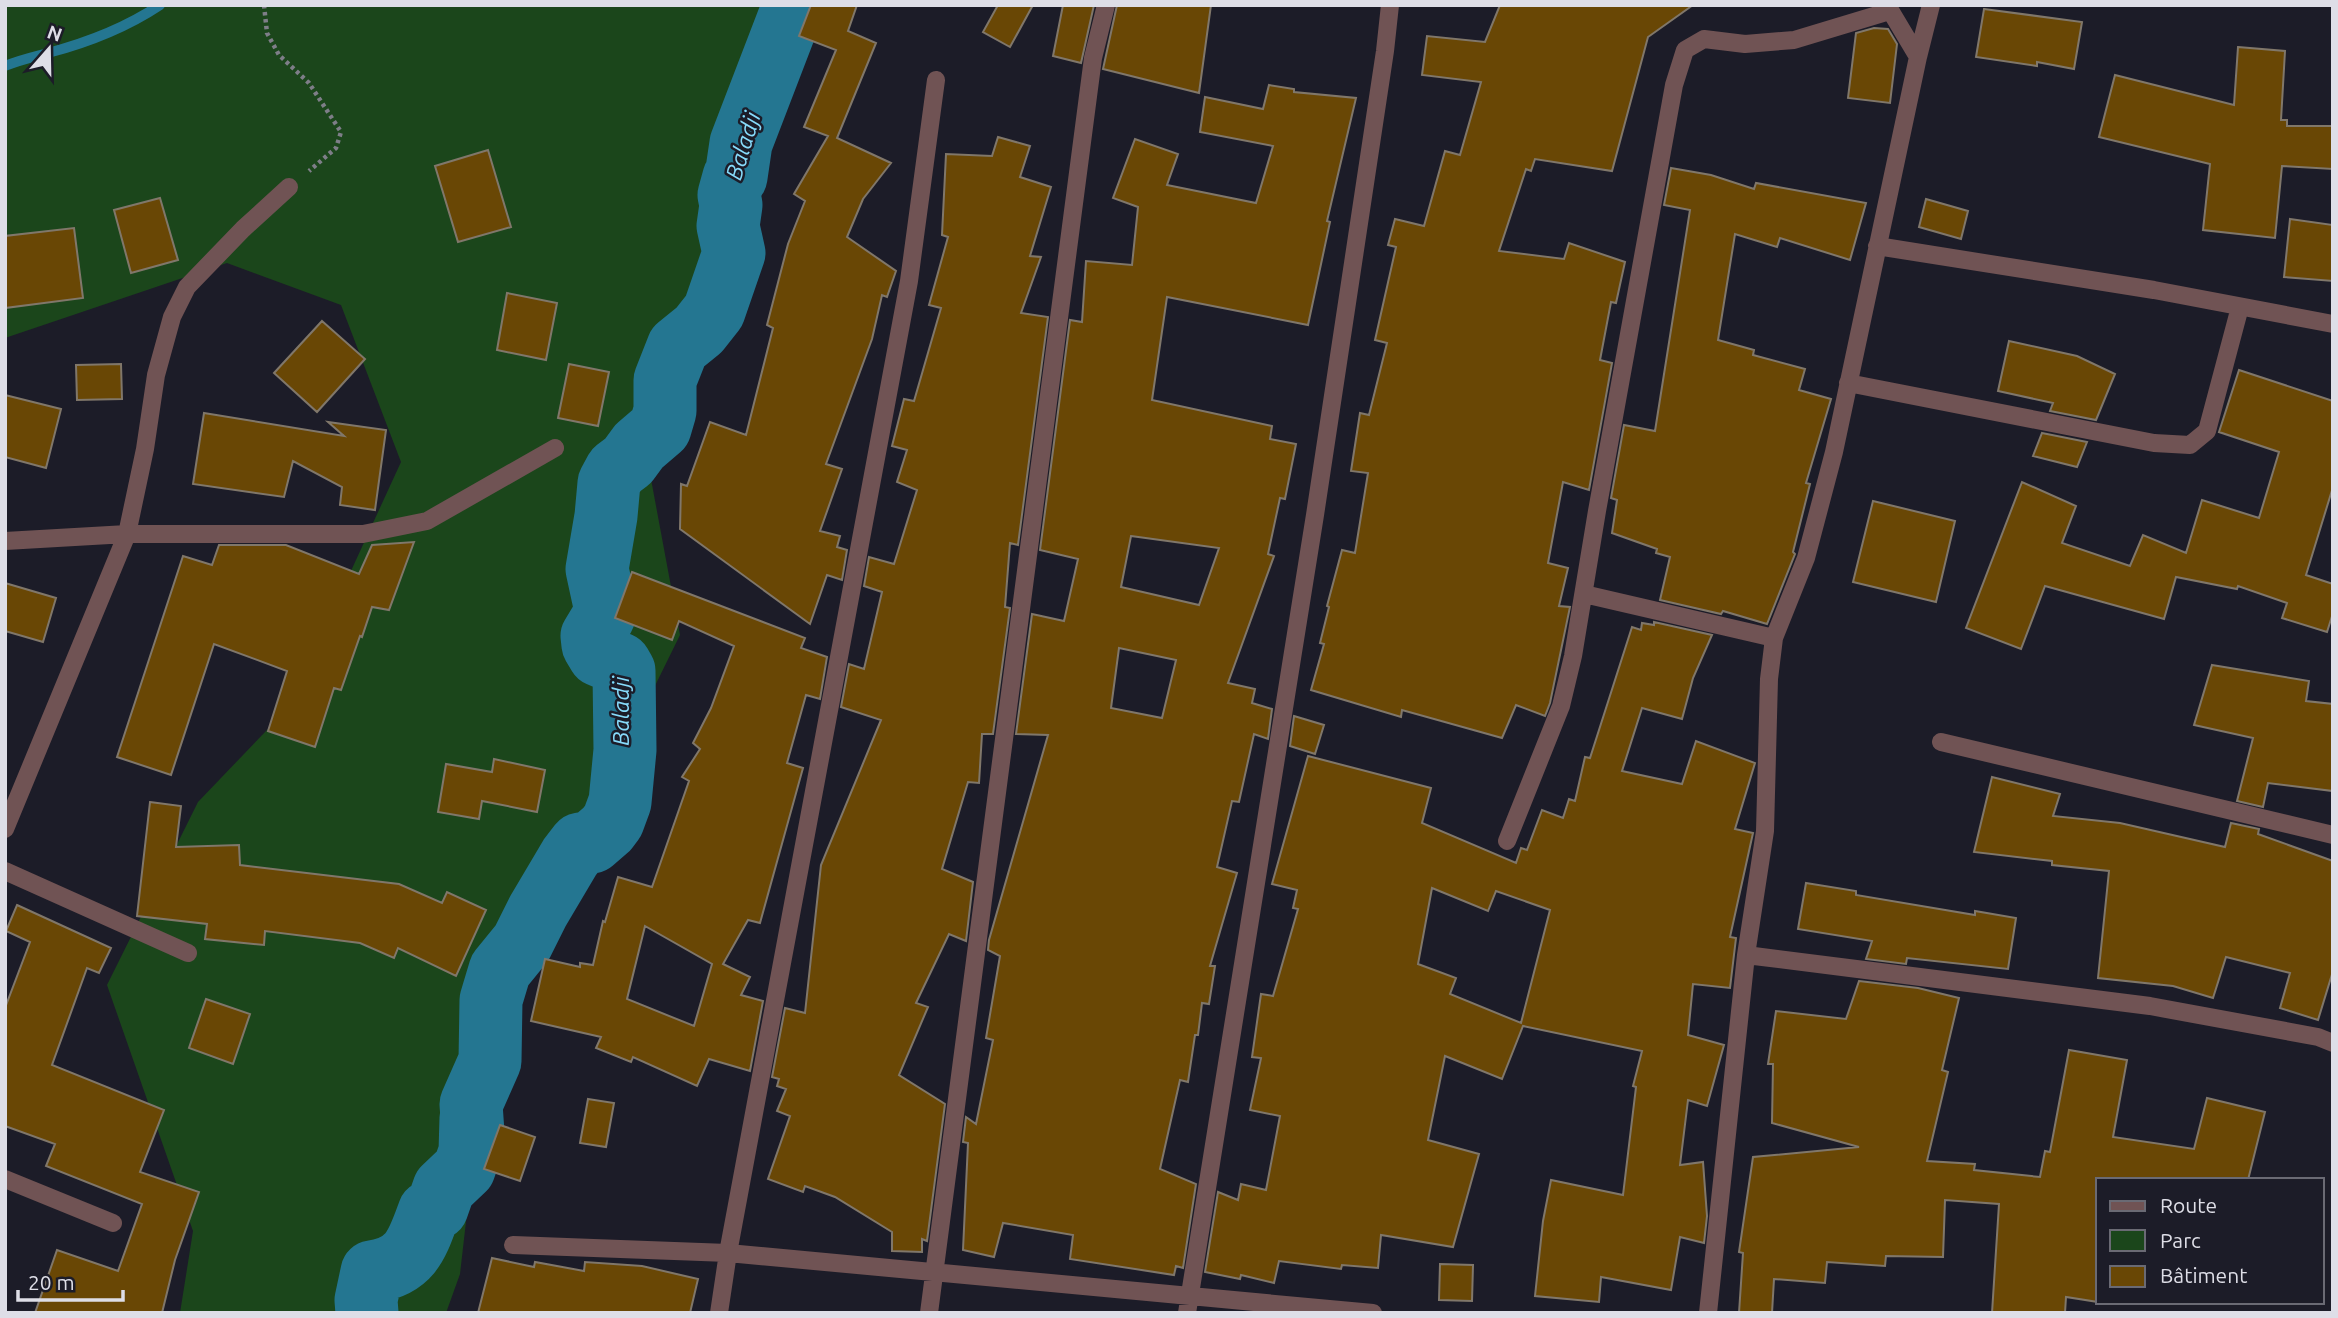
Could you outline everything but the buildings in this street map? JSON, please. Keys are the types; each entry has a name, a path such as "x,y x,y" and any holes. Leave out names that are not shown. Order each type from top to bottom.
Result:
{"street":[{"path":"929,1313 1091,72 1106,5"},
{"path":"1188,1304 1315,515 1390,5"},
{"path":"1708,1313 1746,955 1765,831 1769,679 1774,638 1806,558 1834,452 1931,5"},
{"path":"1507,841 1561,706 1573,656 1674,85 1685,50 1704,38 1745,44 1794,40 1889,8 1918,57"},
{"path":"719,1313 909,281 936,80"},
{"path":"5,829 127,534 145,449 156,375 172,317 187,287 243,229 289,187"},
{"path":"1877,246 2154,290 2333,324"},
{"path":"1848,383 2154,443 2190,445 2207,431 2240,307"},
{"path":"5,541 127,534 363,534 427,522 555,448"},
{"path":"1584,594 1774,638"},
{"path":"1941,742 2333,835"},
{"path":"5,870 188,953"},
{"path":"1746,955 2150,1006 2318,1037 2333,1043"},
{"path":"5,1179 113,1223"},
{"path":"513,1245 728,1253 933,1272 1188,1304 1373,1313"}],"path":[{"path":"264,5 267,33 279,55 309,83 341,132 336,148 289,187"}],"green space":[{"name":"Baladji","path":"5,5 800,5 786,27 748,214 731,327 701,354 643,436 680,635 590,818 481,1091 460,1274 446,1313 180,1313 193,1231 107,985 198,802 288,708 401,462 341,305 227,263 5,338"}],"waterway":[{"path":"5,66 91,39 160,5"},
{"name":"Baladji","path":"367,1313 366,1300 372,1272 396,1265 411,1252 429,1212 437,1208 444,1188 464,1169 470,1152 471,1118 473,1133 471,1104 490,1061 491,1000 500,970 522,943 570,857 580,844 592,842 607,829 620,802 625,750 624,671 620,664 599,655 593,645 592,636 604,616 605,606 597,569 609,483 616,470 660,428 665,411 665,380 678,347 699,330 714,311 734,253 728,226 731,205 729,195 736,177 741,143 794,5"}]}
